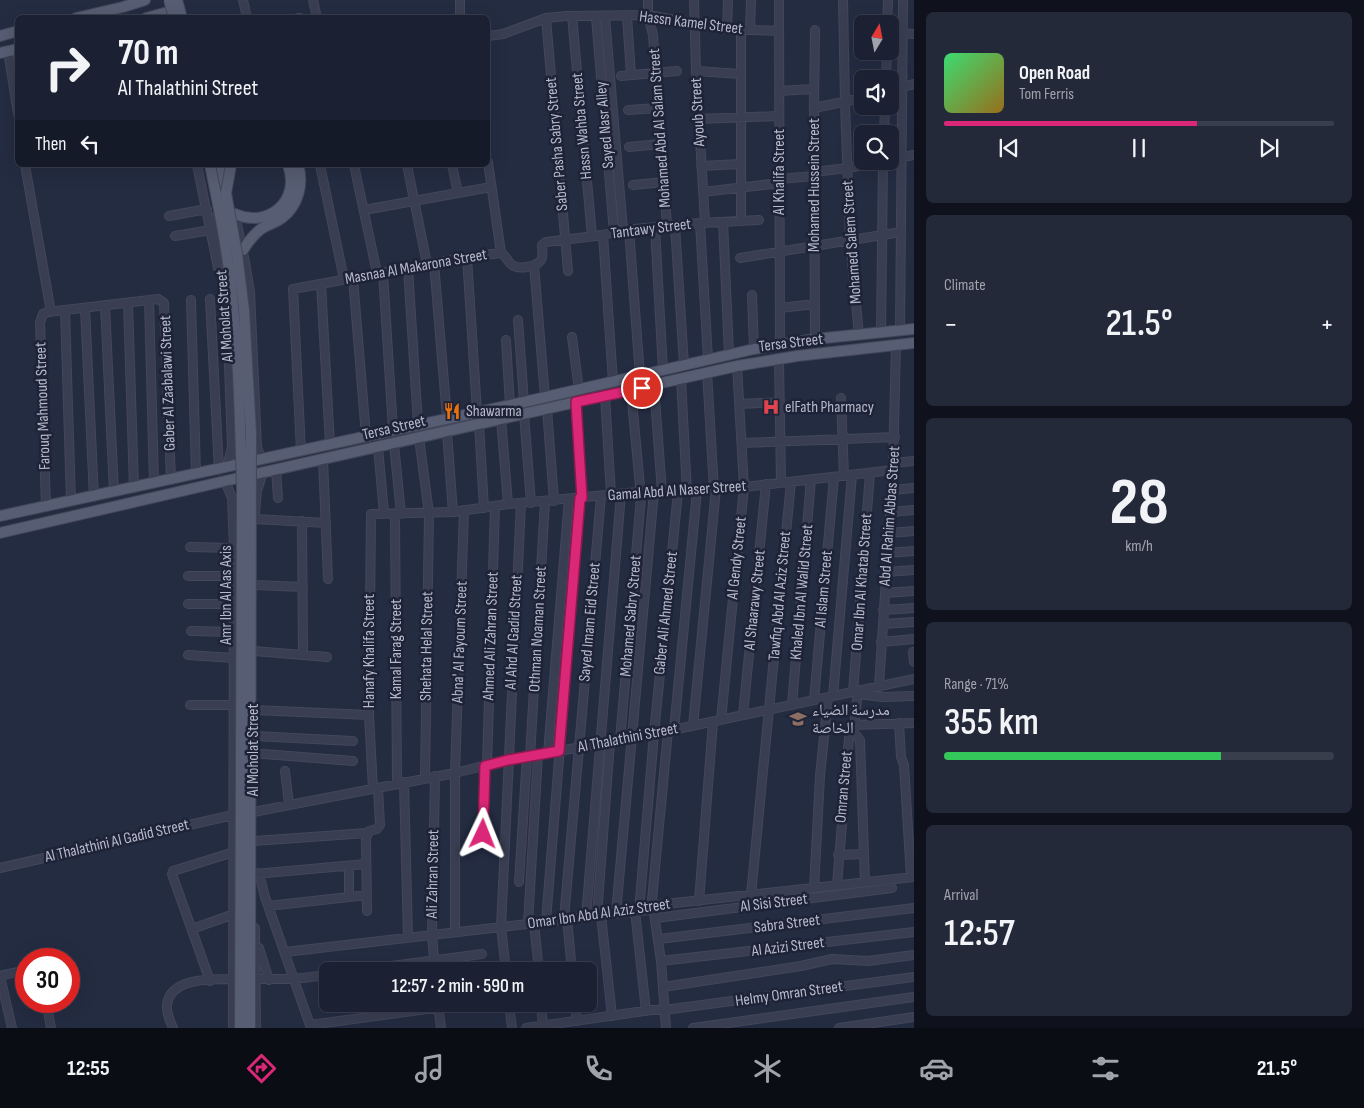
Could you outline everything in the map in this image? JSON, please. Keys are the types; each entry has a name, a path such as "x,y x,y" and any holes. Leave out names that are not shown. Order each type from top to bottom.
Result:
{"main road":[{"path":"89,15 145,0"},
{"path":"169,0 171,15"},
{"path":"0,36 15,32"},
{"name":"Amr Ibn Al Aas Axis","path":"209,167 225,239 232,295 240,416 242,510 240,1028"},
{"name":"Amr Ibn Al Aas Axis","path":"220,167 237,254 244,310 251,432 250,1028"},
{"path":"226,193 231,167"},
{"path":"235,214 257,219 268,216 278,210 286,201 290,191 291,176 289,167"},
{"path":"243,250 252,236 282,218 292,206 299,192 298,167"},
{"name":"Tersa Street","path":"0,516 579,390 708,358 792,342 914,329"},
{"path":"843,336 839,341 839,347 846,351"},
{"path":"792,342 800,346 797,356"},
{"name":"Tersa Street","path":"0,533 708,372 797,356 914,342"}],"street":[{"path":"243,0 246,15"},
{"path":"313,0 316,15"},
{"path":"460,0 460,15"},
{"name":"Mohamed Abd Al Salam Street","path":"648,0 648,16 653,34 664,182 671,226 684,365"},
{"name":"Ayoub Street","path":"694,0 708,358"},
{"path":"727,29 728,0"},
{"path":"750,30 751,0"},
{"name":"Al Khalifa Street","path":"779,0 780,344"},
{"name":"Mohamed Salem Street","path":"843,0 850,240 859,335"},
{"path":"887,15 888,0"},
{"path":"900,331 903,0"},
{"name":"Hassn Kamel Street","path":"490,36 503,34 546,18 557,16 648,16 727,29 779,31"},
{"name":"Hassn Wahba Street","path":"572,16 592,236"},
{"name":"Sayed Nasr Alley","path":"596,17 614,232"},
{"path":"605,17 640,376"},
{"path":"627,17 631,75"},
{"name":"Saber Pasha Sabry Street","path":"546,18 568,270"},
{"path":"741,30 741,221"},
{"name":"Mohamed Hussein Street","path":"815,30 814,304 816,339"},
{"path":"903,33 914,34"},
{"path":"8,51 15,95"},
{"path":"620,76 676,71"},
{"path":"696,71 741,74"},
{"path":"899,88 914,84"},
{"path":"779,91 814,89"},
{"path":"814,108 854,100"},
{"path":"628,110 658,108"},
{"path":"698,119 779,116"},
{"path":"629,147 661,144"},
{"path":"899,158 914,155"},
{"path":"701,166 740,164"},
{"path":"25,167 51,312 148,300 154,484"},
{"path":"197,167 225,294"},
{"name":"Al Moholat Street","path":"209,167 222,257 232,447 223,468"},
{"name":"Al Moholat Street","path":"224,167 243,250 250,292 257,444 259,452 265,458"},
{"path":"320,167 344,279"},
{"path":"354,167 380,273 393,430"},
{"path":"407,167 414,202 431,264 447,418"},
{"path":"452,167 458,193"},
{"path":"489,167 501,253"},
{"path":"703,192 740,188 854,167"},
{"path":"881,332 884,170"},
{"path":"633,185 664,182"},
{"path":"364,210 492,187"},
{"path":"169,216 206,209"},
{"name":"Tantawy Street","path":"534,265 542,259 543,243 626,230 759,220"},
{"path":"723,222 729,354"},
{"path":"655,228 663,370"},
{"path":"175,236 211,230"},
{"path":"740,258 901,232"},
{"path":"603,235 613,382"},
{"name":"Masnaa Al Makarona Street","path":"301,450 292,292 295,288 467,257 501,253 515,267 534,265"},
{"path":"467,257 477,412"},
{"path":"534,265 545,397"},
{"path":"408,268 418,424"},
{"path":"353,278 366,436"},
{"path":"321,284 330,444"},
{"path":"752,295 754,349"},
{"name":"Gaber Al Zaabalawi Street","path":"148,300 160,299 165,305 171,480"},
{"path":"210,299 223,468"},
{"path":"191,300 196,474"},
{"path":"128,303 134,488"},
{"path":"780,308 814,304"},
{"path":"105,305 114,492"},
{"path":"85,308 94,497"},
{"path":"65,310 71,501"},
{"name":"Farouq Mahmoud Street","path":"46,507 40,322 43,314 51,312"},
{"path":"518,320 524,402"},
{"path":"572,338 579,390"},
{"path":"506,340 510,405"},
{"name":"Abd Al Rahim Abbas Street","path":"878,687 892,490 896,344"},
{"path":"779,359 781,483"},
{"name":"Al Gendy Street","path":"721,720 744,487 738,366"},
{"path":"693,726 715,489 708,372"},
{"name":"Gaber Ali Ahmed Street","path":"646,1011 637,911 654,734 683,492 681,379"},
{"path":"616,913 658,492 654,385"},
{"name":"Mohamed Sabry Street","path":"620,740 640,507 631,390"},
{"path":"605,396 611,495"},
{"path":"814,888 820,776 831,697 848,475 843,439 841,398"},
{"path":"546,921 581,498 576,402"},
{"path":"740,404 780,402"},
{"path":"547,409 554,501"},
{"path":"524,414 531,503"},
{"path":"501,420 508,504"},
{"path":"479,424 484,508"},
{"path":"447,432 453,512"},
{"path":"742,443 894,437"},
{"name":"Shehata Helal Street","path":"419,438 429,513 425,778"},
{"path":"232,447 243,451 251,449 257,444"},
{"name":"Kamal Farag Street","path":"394,444 398,514 400,783 408,937"},
{"path":"378,447 384,513"},
{"path":"323,459 328,579"},
{"name":"Gamal Abd Al Naser Street","path":"372,514 453,512 508,504 639,492 683,492 744,487 870,472 914,461"},
{"path":"276,470 278,498"},
{"name":"Omar Ibn Al Khatab Street","path":"856,693 870,472"},
{"name":"Al Moholat Street","path":"256,1028 254,890 256,874 252,710 255,519 256,496 262,473"},
{"name":"Al Islam Street","path":"814,700 834,477"},
{"name":"Khaled Ibn Al Walid Street","path":"792,705 811,479"},
{"name":"Al Moholat Street","path":"225,481 232,498 234,548 232,705 234,852 233,1028"},
{"name":"Tawfiq Abd Al Aziz Street","path":"752,894 791,482"},
{"name":"Al Shaarawy Street","path":"744,715 766,484"},
{"path":"892,490 914,488"},
{"path":"232,498 242,491 248,491 256,496"},
{"path":"666,1028 662,961 652,896 697,491"},
{"path":"586,917 621,494"},
{"name":"Sayed Imam Eid Street","path":"571,962 566,919 601,496"},
{"path":"548,753 569,499"},
{"name":"Othman Noaman Street","path":"532,756 545,502"},
{"name":"Al Ahd Al Gadid Street","path":"505,962 501,927 521,503"},
{"name":"Ahmed Ali Zahran Street","path":"483,834 495,506"},
{"name":"Abna' Al Fayoum Street","path":"455,932 455,773 464,510"},
{"path":"890,512 914,510"},
{"name":"Hanafy Khalifa Street","path":"367,833 377,829 380,825 369,715 370,516 372,514"},
{"path":"255,519 326,522"},
{"path":"302,521 304,655"},
{"path":"889,533 914,531"},
{"path":"190,547 234,548"},
{"path":"888,553 914,551"},
{"path":"886,572 914,570"},
{"path":"188,576 234,576"},
{"path":"254,585 303,587"},
{"path":"885,593 914,590"},
{"path":"188,604 234,604"},
{"path":"883,610 914,608"},
{"path":"882,624 914,622"},
{"path":"191,631 233,632"},
{"path":"881,642 914,639"},
{"path":"253,652 327,657"},
{"path":"913,652 914,662"},
{"path":"188,655 233,658"},
{"name":"Al Thalathini Street","path":"253,812 455,773 508,760 654,734 856,693 914,679"},
{"path":"856,693 883,697 914,696"},
{"name":"Omran Street","path":"837,885 844,782 849,738 852,735 854,725 856,693"},
{"path":"190,705 232,705"},
{"path":"252,710 369,715"},
{"path":"699,900 713,722"},
{"path":"899,723 913,877"},
{"path":"854,725 914,723"},
{"path":"852,735 860,740 865,882"},
{"path":"252,736 354,741"},
{"path":"610,742 599,915 612,1016"},
{"path":"252,753 353,761"},
{"path":"519,882 532,756"},
{"path":"532,756 531,923 538,962"},
{"path":"285,770 289,804"},
{"name":"Ali Zahran Street","path":"434,776 432,934 434,961"},
{"path":"844,782 861,781"},
{"name":"Al Thalathini Al Gadid Street","path":"0,868 233,814"},
{"path":"254,841 367,833 367,911"},
{"path":"210,981 172,873 234,852"},
{"path":"838,855 864,854"},
{"path":"366,864 256,874 310,1026 400,1012"},
{"path":"349,866 349,897"},
{"name":"Omar Ibn Abd Al Aziz Street","path":"285,952 648,910 654,906 699,900 913,877"},
{"name":"Al Sisi Street","path":"656,918 892,888"},
{"path":"234,890 254,890"},
{"path":"268,906 367,895"},
{"name":"Sabra Street","path":"659,940 914,908"},
{"path":"192,929 234,914"},
{"name":"Al Azizi Street","path":"662,961 914,932"},
{"path":"259,948 269,980"},
{"path":"426,962 482,954"},
{"path":"663,986 792,967 832,959 868,961 914,955"},
{"path":"12,1028 0,976 15,973"},
{"path":"172,1028 167,1006 173,991 187,983 234,979 294,979 319,976"},
{"name":"Helmy Omran Street","path":"664,1010 914,977"},
{"path":"693,1028 914,997"},
{"path":"526,1028 664,1010"},
{"path":"440,1012 441,1028"},
{"path":"510,1012 512,1028"},
{"path":"542,1012 543,1026"},
{"path":"576,1012 577,1021"},
{"path":"48,1013 51,1028"},
{"path":"840,1028 914,1017"}],"place":[{"name":"elFath Pharmacy","path":"771,407"},
{"name":"Shawarma","path":"452,411"},
{"name":"مدرسة الضياء الخاصة","path":"798,719"}],"route":[{"path":"483,834 485,766 559,751 580,498 582,498 576,402 642,388"}]}
